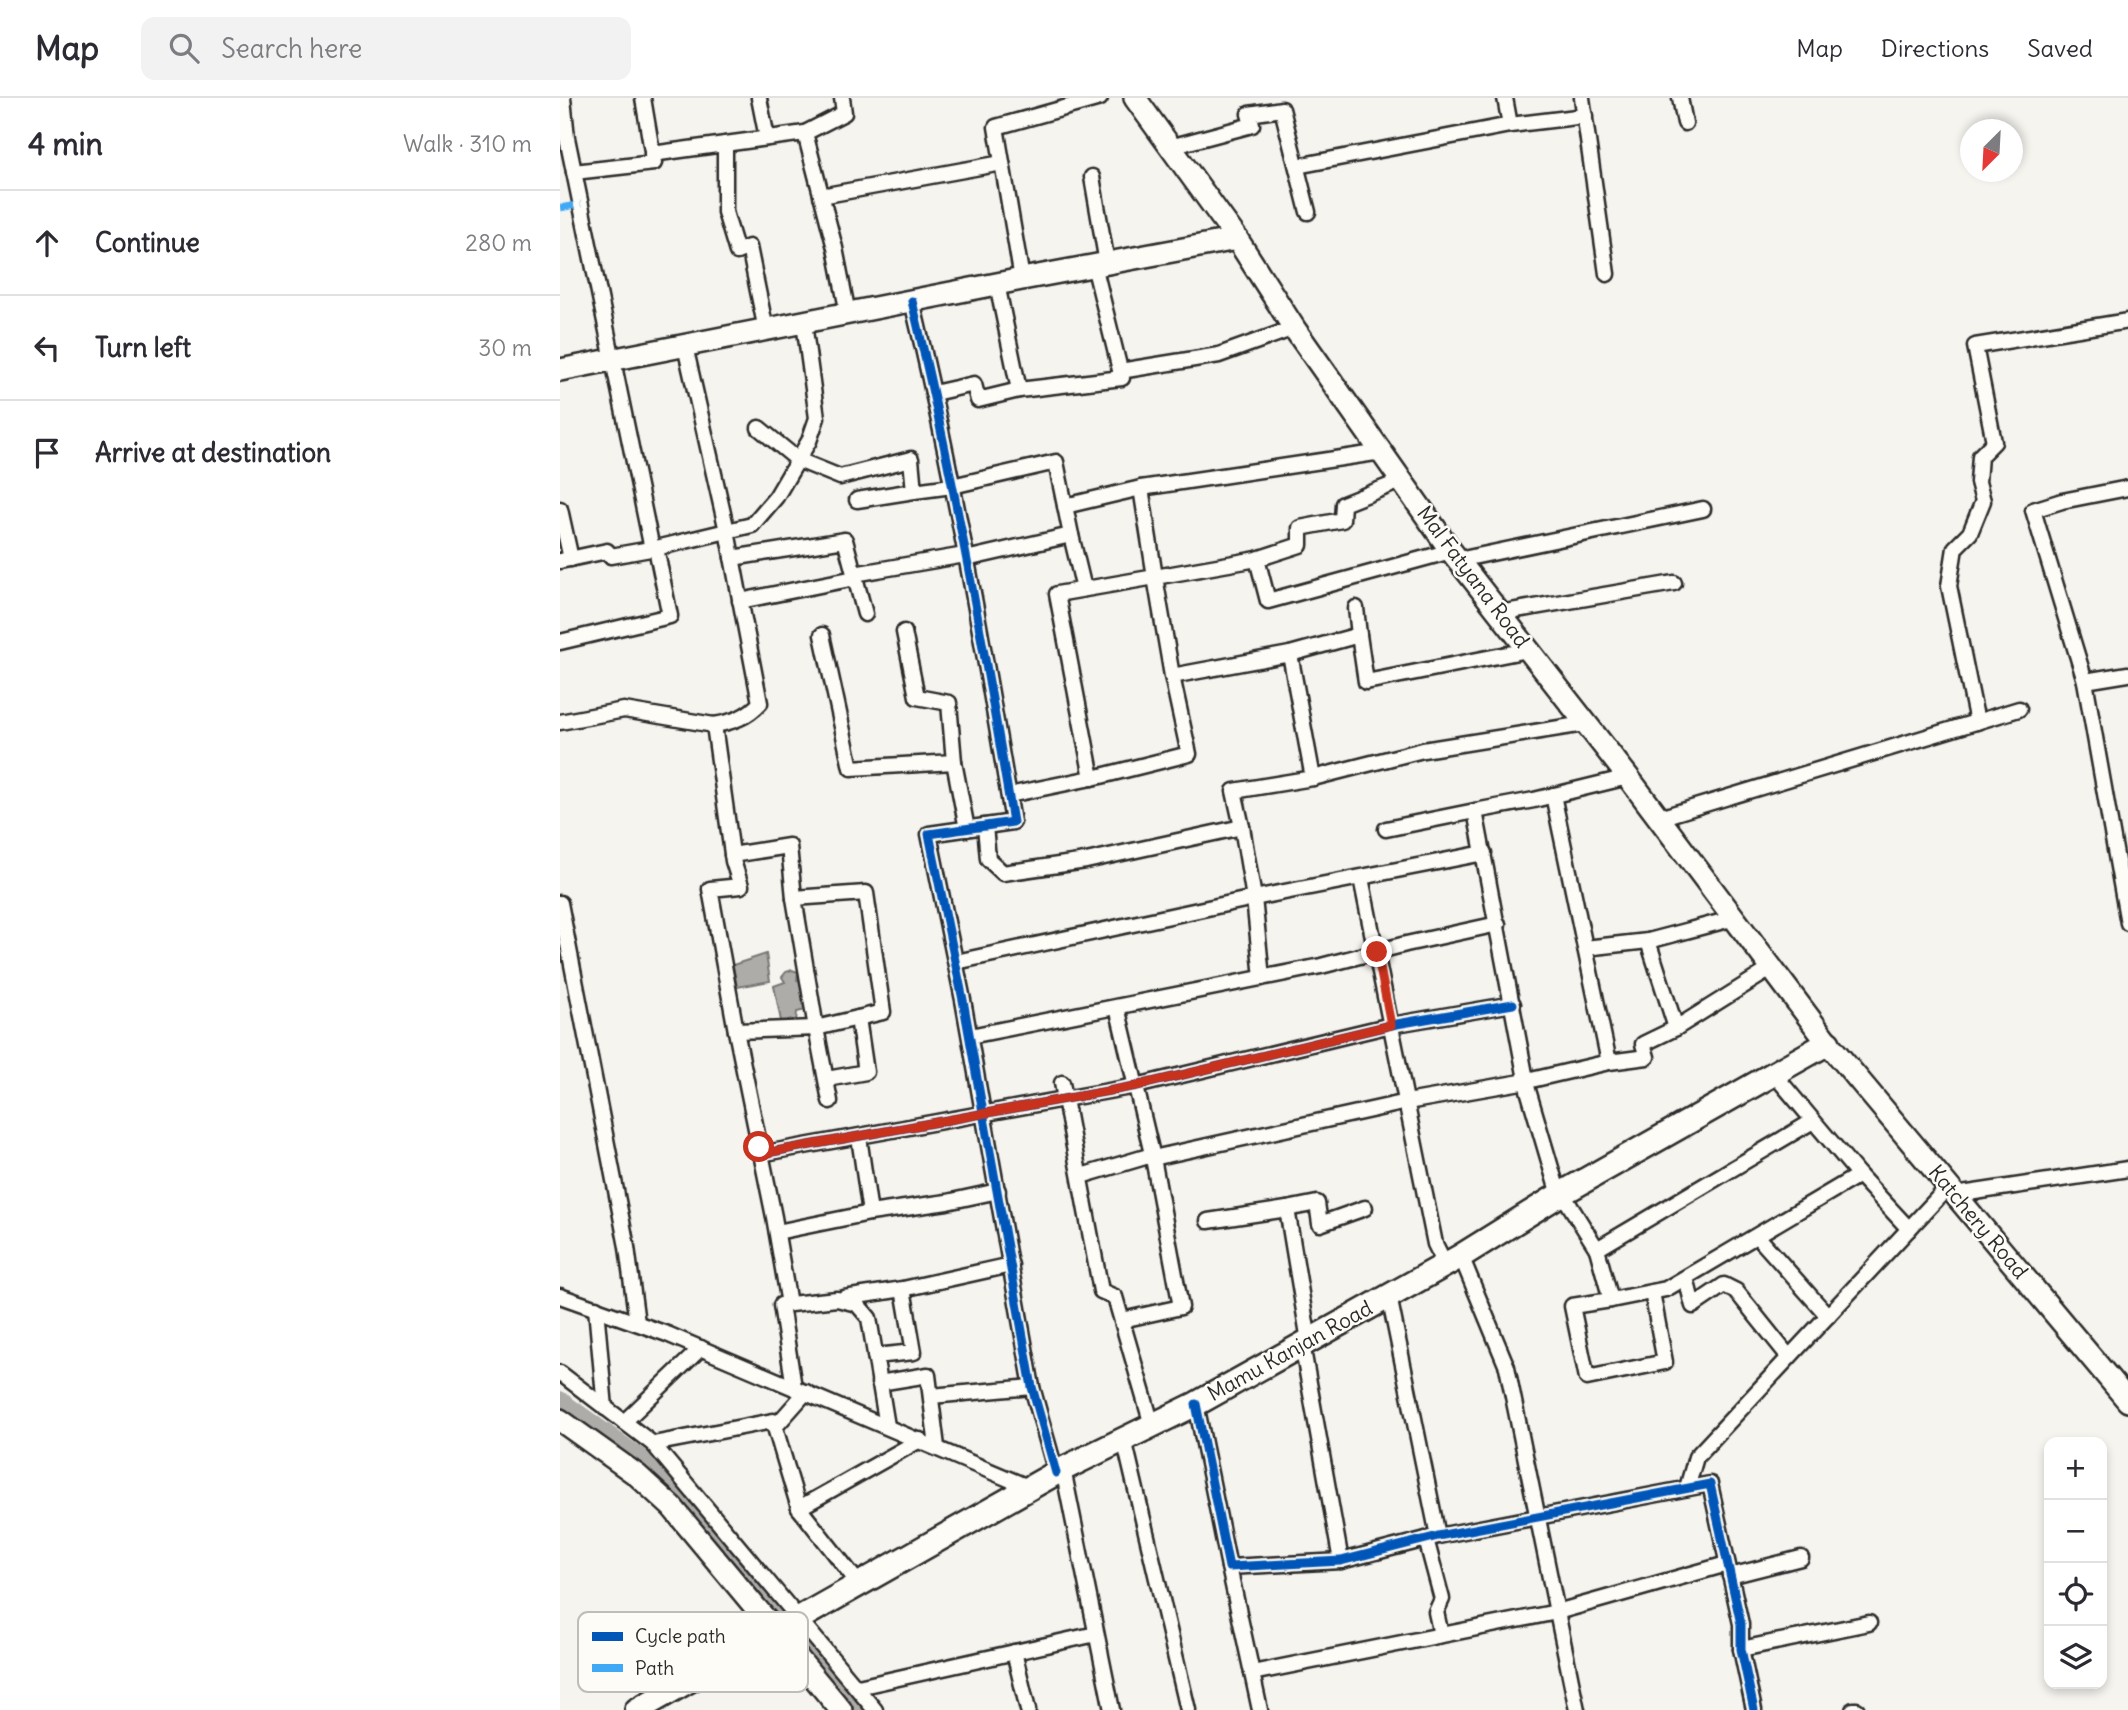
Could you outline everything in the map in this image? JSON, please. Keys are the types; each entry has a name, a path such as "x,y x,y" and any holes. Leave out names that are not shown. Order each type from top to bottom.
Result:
{"main road":[{"name":"Mal Fatyana Road","path":"1135,98 1237,239 1294,328 1455,556 1628,777 1828,1044"},
{"path":"560,370 1237,239"},
{"name":"Mamu Kanjan Road","path":"808,1612 1059,1471 1196,1404 1828,1044"},
{"name":"Katchery Road","path":"1828,1044 2128,1401"},
{"path":"560,1420 637,1475 672,1507 762,1612"},
{"path":"808,1668 841,1710"},
{"name":"Mamu Kanjan Road","path":"637,1710 668,1692"}],"street":[{"path":"560,642 670,616 567,138 563,98"},
{"path":"575,172 654,163 643,98"},
{"path":"759,98 767,138"},
{"path":"652,154 805,133 844,113 842,98"},
{"path":"1022,279 996,127 1100,98"},
{"path":"1505,98 1510,125"},
{"path":"1582,98 1607,274"},
{"path":"1680,98 1685,123"},
{"path":"1170,147 1252,125 1249,114 1282,109 1308,212"},
{"path":"1297,166 1510,125 1585,116"},
{"path":"805,133 835,248 848,314"},
{"path":"726,144 725,212 737,251 749,247 766,330"},
{"path":"821,196 1002,163"},
{"path":"934,393 974,384 978,400 1019,390 1122,378 1100,264 1092,177"},
{"path":"997,284 1019,390"},
{"path":"912,301 953,486 1013,822 929,834 970,1036 1032,1387 1059,1471 1112,1710"},
{"path":"1977,722 1949,586 1955,548 1970,533 1983,501 1978,482 1980,456 1994,442 1975,346 2128,321"},
{"path":"560,509 565,560 607,551 611,556 654,548 752,525 776,497 808,441 817,418 804,323"},
{"path":"1120,371 1219,355 1294,328"},
{"path":"560,722 624,710 713,725 729,723 749,715 760,703 732,558 685,346"},
{"path":"758,428 798,460 840,477 911,459 915,491"},
{"path":"1065,506 1141,488 1381,452"},
{"path":"857,500 953,486 1056,462 1084,589"},
{"path":"1092,778 1057,594 1256,559 1300,545 1300,528 1342,520 1343,505 1401,481"},
{"path":"1009,794 1092,778 1189,754 1172,676 1141,488"},
{"path":"2128,488 2062,501 2033,510 2085,681 2128,923"},
{"path":"1256,559 1268,601 1455,556 1703,509"},
{"path":"740,601 1071,535"},
{"path":"732,558 845,540 865,614"},
{"path":"1499,613 1674,583"},
{"path":"1356,608 1366,682 1528,650"},
{"path":"904,632 917,696 949,703 954,762 967,829"},
{"path":"822,635 851,768 954,762"},
{"path":"1172,676 1290,654 1359,635"},
{"path":"1290,654 1313,778"},
{"path":"2085,681 2128,674"},
{"path":"1659,818 2019,709"},
{"path":"1262,978 1254,898 1234,791 1313,778 1423,750 1584,724"},
{"path":"713,725 733,855 741,886 710,889 789,1304"},
{"path":"1386,829 1628,777"},
{"path":"1553,795 1609,1062"},
{"path":"1475,811 1527,1081 1561,1194 1597,1249 1611,1300"},
{"path":"985,826 988,859 1003,873 1086,860 1242,827"},
{"path":"733,855 789,846 794,898 830,1101"},
{"path":"956,962 1254,898 1484,853"},
{"path":"1361,877 1435,1244 1453,1260 1507,1367 1577,1710"},
{"path":"736,1031 816,1028 883,1012 866,893 794,898"},
{"path":"560,903 626,1247 637,1323"},
{"path":"1585,948 1648,941 1735,918"},
{"path":"970,1036 1262,978 1498,925"},
{"path":"1648,941 1676,1028"},
{"path":"1081,1176 1153,1157 1407,1102 1647,1057 1643,1044 1676,1028 1772,968"},
{"path":"760,1154 1136,1086 1391,1025 1513,1004"},
{"path":"1117,1007 1153,1157 1181,1307 1122,1320"},
{"path":"827,1079 866,1072 858,1018"},
{"path":"1774,1074 1859,1175 1909,1228"},
{"path":"1062,1083 1101,1291 1115,1297 1153,1425"},
{"path":"1597,1249 1813,1121"},
{"path":"859,1137 870,1213"},
{"path":"1687,1488 1696,1457 1909,1228 1952,1191 2128,1169"},
{"path":"1653,1292 1665,1362 1587,1378 1572,1306 1666,1289 1859,1175"},
{"path":"777,1232 998,1191"},
{"path":"1208,1221 1317,1203 1321,1224 1366,1208"},
{"path":"1287,1209 1305,1343 1340,1561"},
{"path":"1757,1236 1828,1316"},
{"path":"775,1427 800,1390 781,1305 903,1289 1011,1265"},
{"path":"1686,1278 1693,1306 1724,1285 1736,1291 1789,1357"},
{"path":"875,1356 914,1352 903,1289"},
{"path":"560,1296 701,1348 1030,1488"},
{"path":"1389,1296 1442,1599 1436,1612 1441,1635"},
{"path":"837,1299 857,1304 869,1318 887,1426"},
{"path":"596,1308 605,1408"},
{"path":"624,1422 701,1348"},
{"path":"560,1373 653,1444 795,1612"},
{"path":"879,1382 928,1375 937,1447"},
{"path":"930,1396 1032,1387"},
{"path":"1196,1404 1260,1710"},
{"path":"653,1444 774,1422 799,1508 859,1584"},
{"path":"1125,1439 1188,1710"},
{"path":"799,1508 920,1440"},
{"path":"1228,1567 1340,1561 1432,1537 1710,1484 1741,1624 1741,1649 1754,1710"},
{"path":"1252,1673 1557,1612 1729,1570 1801,1558"},
{"path":"1741,1649 1869,1623"},
{"path":"808,1628 875,1710"},
{"path":"858,1687 1096,1633"},
{"path":"1014,1652 1028,1710"}],"shaded area":[{"path":"766,954 770,981 737,987 733,965"},
{"path":"792,970 798,972 797,980 808,982 809,1005 805,1010 797,1012 796,1021 781,1021 774,986 785,982 782,977"}],"waterway":[{"path":"560,1399 641,1457 751,1578 778,1612"},
{"path":"808,1649 857,1710"}],"marked path":[{"path":"560,208 581,204"}],"cycle path":[{"path":"912,301 967,561 1013,822 929,834 963,1000 1032,1387 1056,1473"},
{"path":"760,1154 1136,1086 1391,1025 1513,1004"},
{"path":"1196,1404 1229,1567 1341,1561 1438,1536 1710,1484 1741,1624 1741,1649 1754,1710"}],"route":[{"path":"759,1147 760,1154 1136,1086 1391,1025 1377,952"}]}
